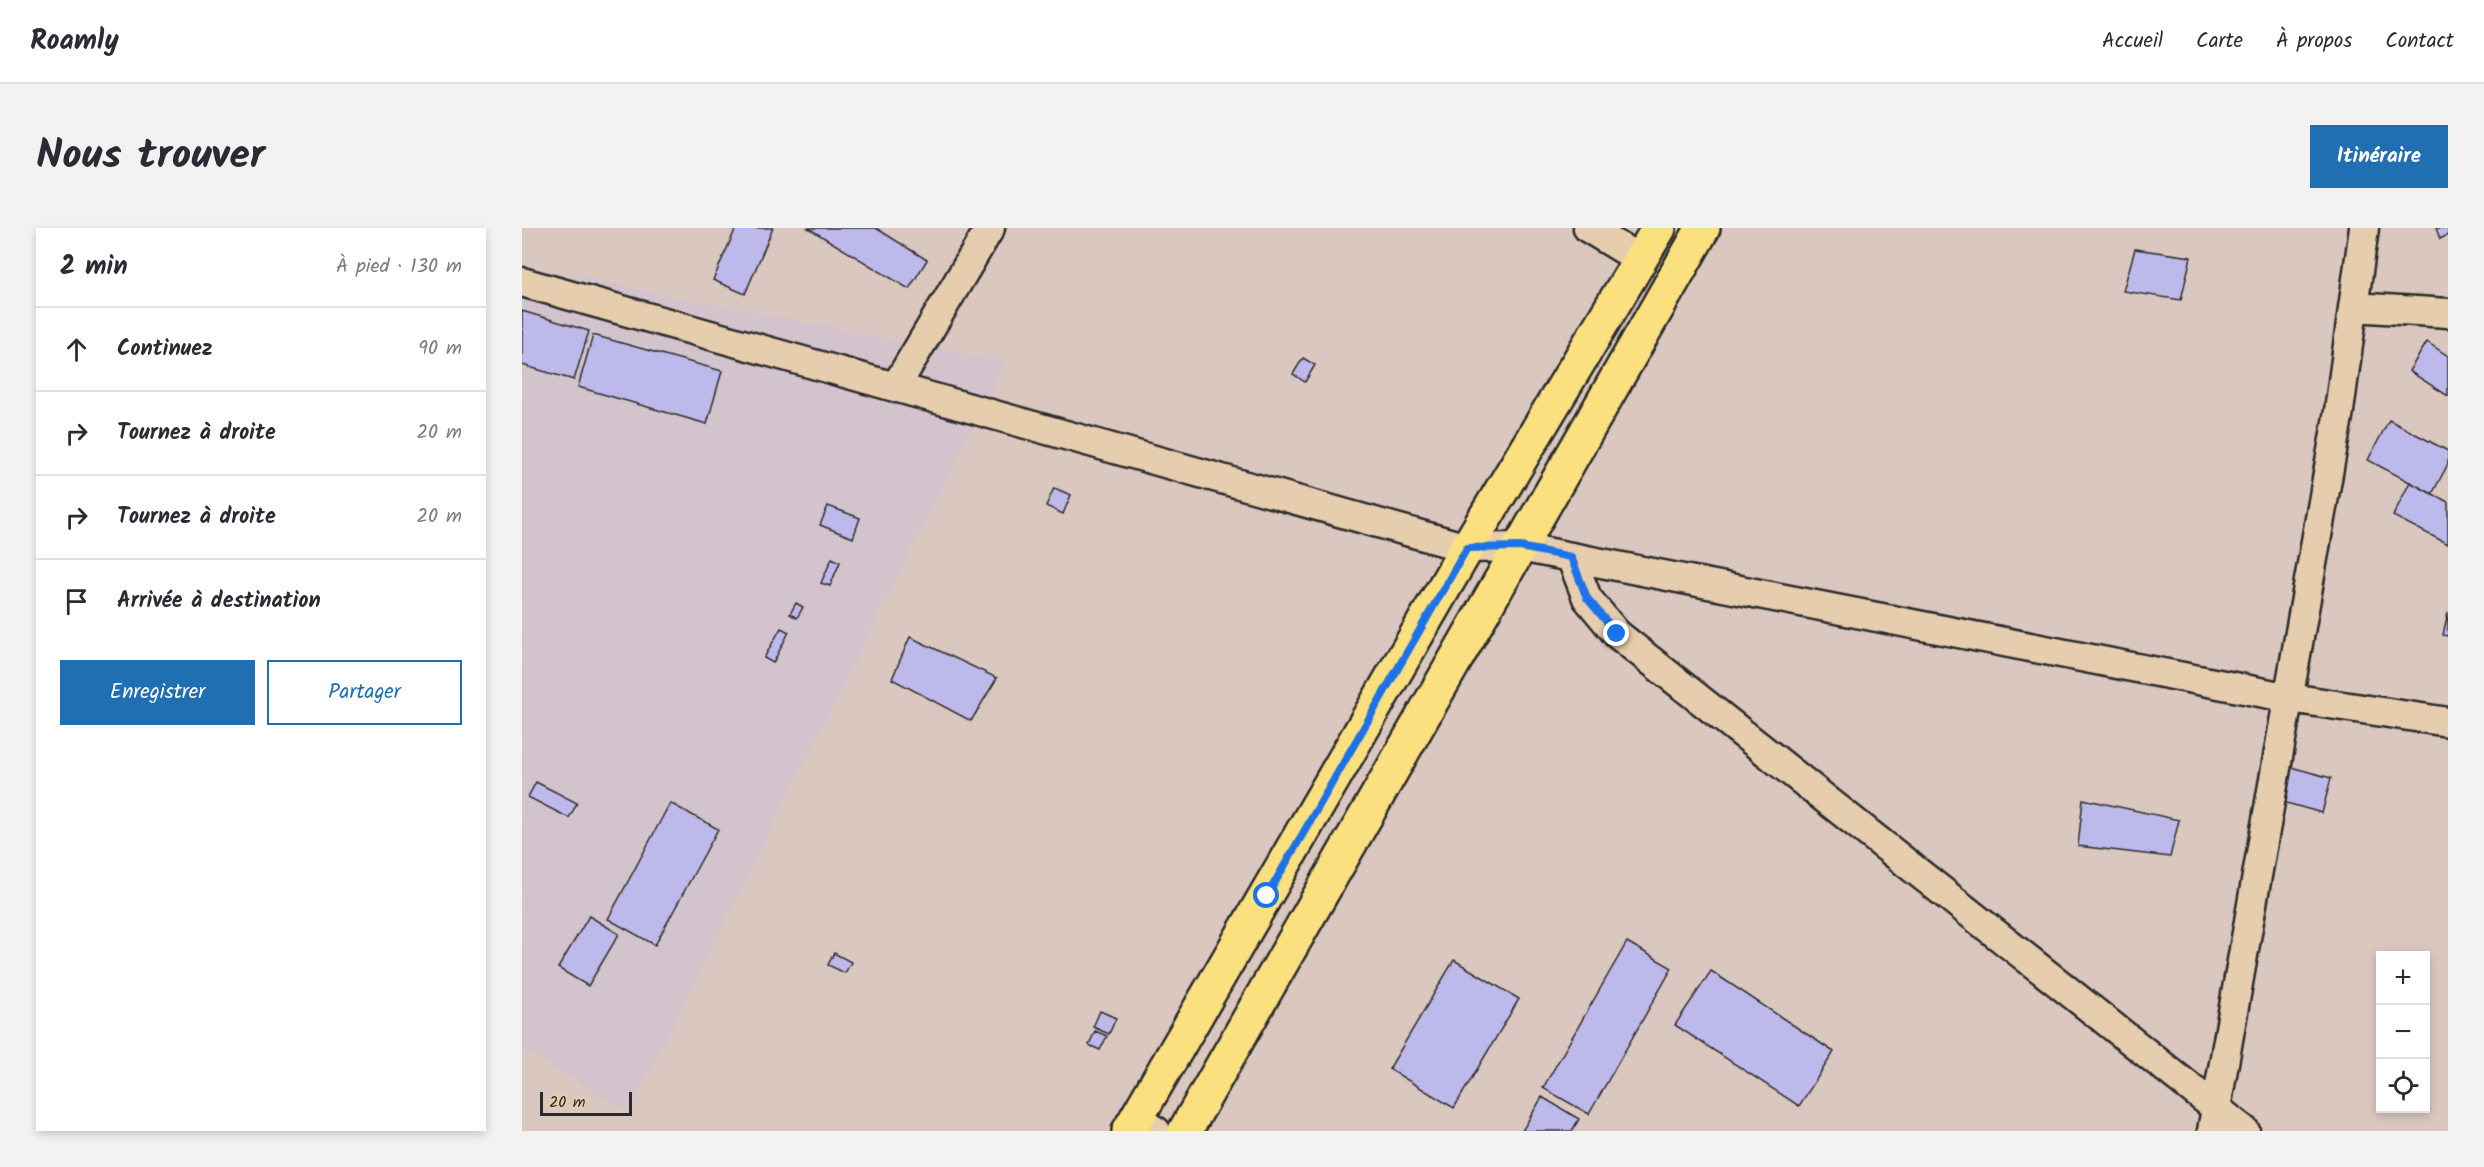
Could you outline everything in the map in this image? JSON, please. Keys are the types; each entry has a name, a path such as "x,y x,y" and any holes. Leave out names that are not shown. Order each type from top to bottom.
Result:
{"main road":[{"path":"1140,1127 1467,548 1659,228"},
{"path":"1185,1131 1703,228"}],"street":[{"path":"896,386 990,228"},
{"path":"1588,228 1641,260"},
{"path":"2214,1120 2339,411 2364,228"},
{"path":"522,282 1467,548 1520,547 2290,698 2448,722"},
{"path":"2353,307 2448,313"},
{"path":"1571,557 1587,598 1617,634 2214,1120 2245,1131"}],"shaded area":[{"path":"522,266 1005,362 629,1112 522,1048"}],"building":[{"path":"736,228 773,228 745,294 713,280"},
{"path":"808,228 876,228 927,260 909,289"},
{"path":"2436,228 2448,228 2448,235 2440,239"},
{"path":"2135,249 2191,257 2181,300 2123,291"},
{"path":"522,311 589,331 574,380 522,365"},
{"path":"593,335 722,371 707,424 578,387"},
{"path":"2427,342 2448,356 2448,396 2409,371"},
{"path":"1303,358 1315,365 1305,382 1293,374"},
{"path":"2389,420 2448,451 2448,464 2432,494 2368,460"},
{"path":"2410,482 2448,502 2448,544 2393,516"},
{"path":"1054,488 1071,495 1063,514 1046,506"},
{"path":"828,506 860,518 853,538 820,525"},
{"path":"832,558 840,562 830,586 821,583"},
{"path":"796,603 803,607 797,618 790,614"},
{"path":"2448,612 2448,636 2443,635"},
{"path":"781,628 789,632 773,663 764,658"},
{"path":"910,637 997,678 971,721 892,679"},
{"path":"2291,767 2331,778 2322,813 2283,802"},
{"path":"536,782 577,803 569,818 528,797"},
{"path":"2083,799 2179,820 2170,857 2078,846"},
{"path":"670,803 718,829 655,945 608,919"},
{"path":"589,916 619,934 588,986 558,968"},
{"path":"1627,942 1672,968 1589,1114 1543,1088"},
{"path":"834,953 851,962 845,973 828,965"},
{"path":"1454,960 1519,999 1454,1108 1389,1069"},
{"path":"1711,971 1834,1052 1799,1106 1675,1025"},
{"path":"1100,1011 1116,1018 1109,1034 1093,1027"},
{"path":"1095,1031 1107,1036 1100,1050 1089,1045"},
{"path":"1542,1097 1579,1119 1572,1131 1522,1131"}],"route":[{"path":"1267,896 1467,548 1520,547 1571,557 1587,598 1617,634"}]}
